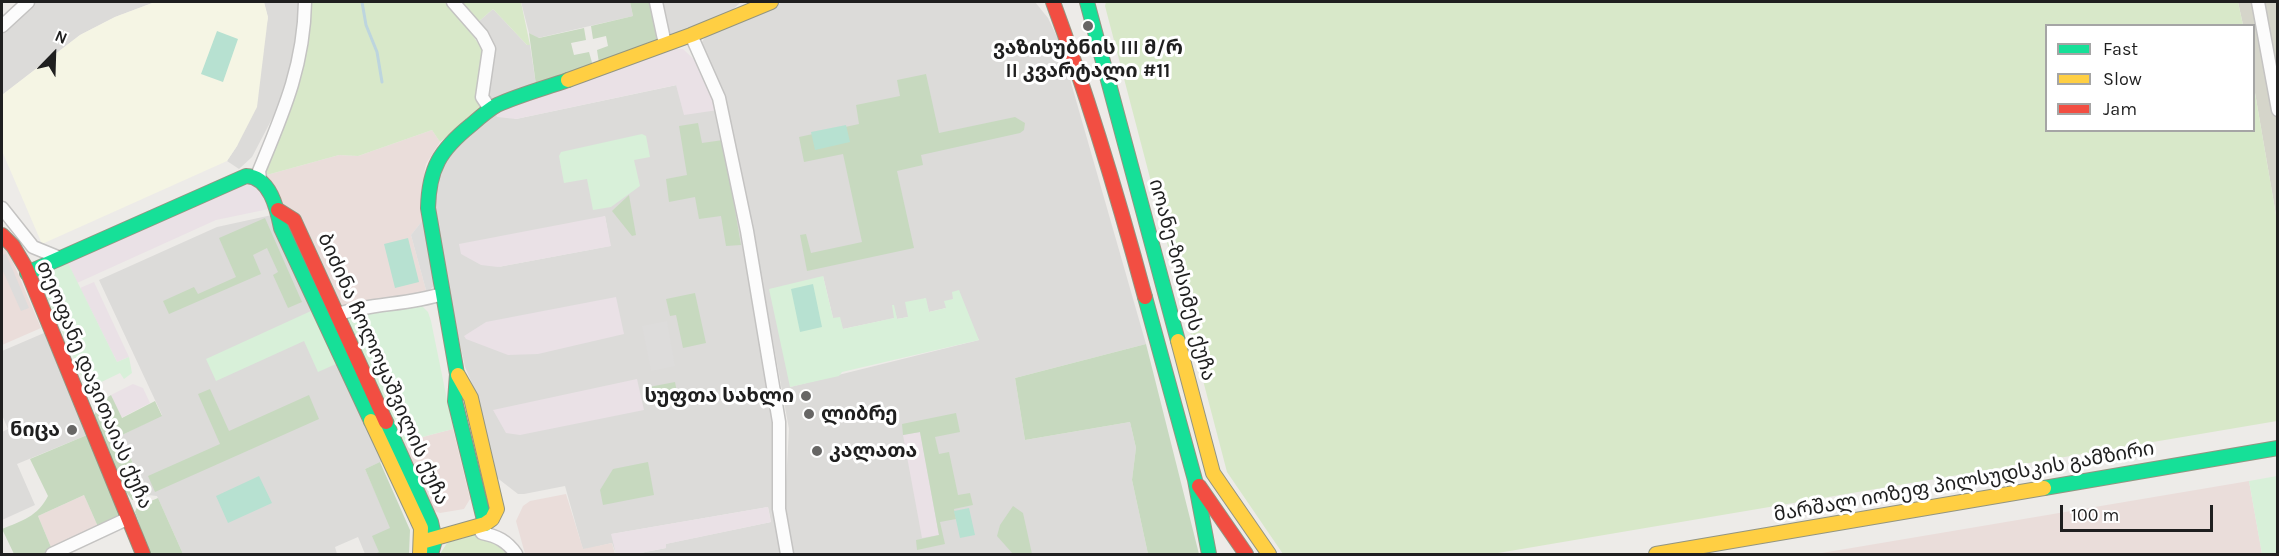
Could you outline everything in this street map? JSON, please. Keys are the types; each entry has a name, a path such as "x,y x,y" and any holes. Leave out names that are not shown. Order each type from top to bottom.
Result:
{"street":[{"path":"2,26 28,2"},
{"path":"260,179 259,171 290,94 298,67 305,2"},
{"path":"453,2 486,41 489,60 482,97 490,109"},
{"path":"656,2 665,44"},
{"path":"516,555 509,543 482,533 455,401 457,374 428,208 431,174 449,142 490,109 691,35 751,5 771,2"},
{"name":"იოანე-ზოსიმეს ქუჩა","path":"1053,2 1102,140 1193,473 1209,555"},
{"name":"იოანე-ზოსიმეს ქუჩა","path":"1087,2 1213,473 1269,555"},
{"path":"2258,2 2277,110"},
{"path":"691,35 719,98 747,231 779,422 779,509 787,555"},
{"path":"27,273 246,176 260,179"},
{"name":"ბიძინა ჩოლოყაშვილის ქუჩა","path":"260,179 278,210 281,228 328,331 362,387"},
{"path":"2,208 33,247 60,258"},
{"name":"ბიძინა ჩოლოყაშვილის ქუჩა","path":"278,210 294,220 340,319 362,387 389,446 431,522 426,545"},
{"name":"თეოფანე დავითაიას ქუჩა","path":"2,236 18,254 27,273 143,555"},
{"path":"328,331 353,309 423,300 442,294"},
{"name":"მარშალ იოზეფ პილსუდსკის გამზირი","path":"1656,555 2277,448"},
{"path":"1193,473 1210,462"},
{"name":"იოანე-ზოსიმეს ქუჩა","path":"1193,473 1246,555"},
{"path":"52,555 129,518"},
{"path":"431,555 426,545 482,525"}],"shaded area":[{"path":"33,2 155,2 115,17 80,35 2,95 2,31"},
{"path":"155,2 264,2 268,17 257,107 227,161 42,244 2,151 2,95 80,35 115,17"},
{"path":"264,2 302,2 293,64 285,94 252,157 239,169 227,161 237,146 268,18"},
{"path":"521,2 630,2 633,16 538,38 529,33"},
{"path":"661,2 741,2 730,12 668,39"},
{"path":"783,2 1035,2 1048,18 1059,41 1146,344 1015,378 1025,440 1130,422 1136,448 1132,480 1148,554 792,554 784,518 789,429 751,221 719,82 701,52 701,43 707,35","holes":["823,276 833,318 843,329 895,318 893,305 897,319 908,317 925,298 929,312 946,308 953,299 979,340 790,387"]},
{"path":"2238,2 2277,2 2277,221 2255,93 2255,24 2243,24"},
{"path":"493,9 527,45 530,45 536,85 487,102 492,59 477,23"},
{"path":"675,49 683,49 701,66 718,110 684,115 676,85 516,119 497,117 494,110"},
{"path":"677,85 718,110 727,147 773,414 774,509 783,554 635,554 666,548 665,544 771,522 768,507 612,534 616,554 612,543 583,550 565,486 518,494 496,477 479,400 465,367 430,207 438,166 494,110 516,119","holes":["605,216 610,246 498,267"]},
{"path":"432,130 440,142 426,164 423,220 411,235 426,290 424,295 341,313 263,176 339,155 358,156"},
{"path":"245,182 257,186 269,209 216,220 77,283 68,263"},
{"path":"272,215 383,461 365,469 391,528 379,553 365,554 358,537 335,547 337,554 183,554 157,496 148,495 120,436 162,415 99,280 217,227"},
{"path":"605,216 611,246 498,267 481,265 461,254 459,244"},
{"path":"423,220 434,280 433,287 424,295 426,290 411,235"},
{"path":"2,244 7,248 41,328 2,345"},
{"path":"6,254 29,308 21,311 2,269 2,255"},
{"path":"94,282 129,357 117,362 80,288"},
{"path":"616,297 624,334 538,354 508,355 466,339 464,336 486,322"},
{"path":"667,321 675,366 651,371 642,326"},
{"path":"44,333 87,435 17,464 35,505 2,520 2,432 8,429 2,415 2,351"},
{"path":"637,379 644,410 520,435 506,433 493,410"},
{"path":"133,384 143,388 150,403 121,418 111,395"},
{"path":"453,429 470,499 464,509 440,513 434,511 403,442"},
{"path":"920,432 939,535 922,538 903,435"},
{"path":"2249,481 2262,554 1816,554"},
{"path":"566,494 583,549 612,543 615,554 525,554 516,521 523,506 530,501"},
{"path":"84,495 99,529 53,552 38,516"},
{"path":"768,507 771,522 666,544 666,548 635,554 616,554 611,534"}],"green space":[{"path":"307,2 449,2 483,50 480,108 440,142 432,130 358,156 339,155 263,176"},
{"path":"459,2 521,2 530,45 527,45 493,9 477,23"},
{"path":"630,2 650,2 658,41 599,63 597,50 608,46 606,36 593,39 591,26 633,16"},
{"path":"1106,2 2238,2 2243,24 2045,24 2045,132 2255,132 2255,93 2277,221 2277,421 1492,554 1283,554 1227,472 1105,6"},
{"path":"584,28 586,40 571,43 574,55 589,52 593,66 536,85 529,33 539,38"},
{"path":"217,31 238,39 223,82 201,74"},
{"path":"926,74 939,133 1015,117 1025,123 1024,130 1020,133 921,155 923,165 897,171 914,248 807,271 800,235 806,234 811,253 862,242 843,154 804,162 799,137 859,124 856,105 900,96 897,80"},
{"path":"698,123 702,143 723,140 741,245 726,246 721,216 699,219 695,197 669,202 666,179 687,175 679,126"},
{"path":"846,125 850,142 815,150 811,132"},
{"path":"642,134 646,136 650,157 634,160 640,186 611,207 593,210 587,179 564,183 559,156 561,152"},
{"path":"629,195 636,235 632,236 612,211"},
{"path":"265,218 302,302 288,308 273,275 278,272 267,248 253,255 261,274 169,314 163,301 194,287 198,294 236,277 219,238"},
{"path":"408,238 419,282 395,288 384,244"},
{"path":"68,263 117,362 129,357 132,373 124,379 120,373 87,389 40,281 40,277"},
{"path":"823,276 833,318 840,317 843,329 894,318 892,305 894,305 897,319 908,317 905,302 926,298 929,312 946,308 944,301 953,299 952,292 959,290 979,340 842,372 839,376 790,387 769,289"},
{"path":"813,284 822,327 800,332 791,289"},
{"path":"695,293 706,343 683,348 676,315 670,316 666,299"},
{"path":"422,306 428,312 431,321 453,429 403,442 347,318 357,313"},
{"path":"311,311 336,364 318,372 304,341 216,381 206,359"},
{"path":"1146,344 1199,554 1148,554 1132,480 1136,448 1130,422 1025,440 1015,378"},
{"path":"675,382 678,398 653,404 649,387"},
{"path":"210,389 229,431 309,395 319,419 155,492 148,476 220,444 198,394"},
{"path":"111,395 122,418 155,401 162,416 120,436 148,495 139,500 132,500 119,482 94,416 100,402"},
{"path":"956,413 960,432 935,437 939,454 949,452 958,495 970,493 973,505 954,509 956,519 940,522 945,544 917,550 916,540 939,535 920,432 903,435 902,424"},
{"path":"87,435 122,518 99,529 84,495 38,516 53,552 14,554 2,529 34,513 48,496 30,459"},
{"path":"380,462 410,530 409,554 375,554 379,552 372,536 390,528 365,469"},
{"path":"648,462 654,495 603,505 600,490 613,469"},
{"path":"259,476 272,503 228,523 216,496"},
{"path":"2277,476 2277,554 2262,554 2249,481"},
{"path":"158,498 183,554 150,554 135,512 137,507"},
{"path":"1013,506 1023,513 1032,554 1013,554 997,536 1000,525"},
{"path":"969,508 975,535 960,538 954,511"},
{"path":"474,535 496,544 507,554 440,554 447,543"}],"waterway":[{"path":"362,2 366,25 377,52 382,82"}],"traffic: fast":[{"path":"1087,2 1178,341"},
{"path":"485,524 455,401 457,374 428,208 431,182 438,161 451,143 487,112 505,101 568,80"},
{"path":"27,273 246,176 254,178 261,182 271,195 281,228 371,421"},
{"path":"1145,297 1195,480 1209,554"},
{"path":"386,422 431,522 435,540 431,554"},
{"path":"2044,488 2278,448"}],"traffic: slow":[{"path":"568,80 691,35 771,2"},
{"path":"1178,341 1213,473 1269,554"},
{"path":"425,541 485,524 492,519 497,509 471,398 458,375"},
{"path":"371,421 421,528 420,554"},
{"path":"1656,554 2044,488"}],"traffic: jam":[{"path":"1053,2 1102,148 1145,297"},
{"path":"278,210 294,220 386,422"},
{"path":"2,235 13,246 26,268 143,554"},
{"path":"1199,486 1246,554"}],"place":[{"name":"ვაზისუბნის III მ/რ II კვარტალი #11","path":"1088,26"},
{"name":"სუფთა სახლი","path":"806,396"},
{"name":"ლიბრე","path":"809,414"},
{"name":"ნიცა","path":"72,430"},
{"name":"კალათა","path":"817,451"}]}
